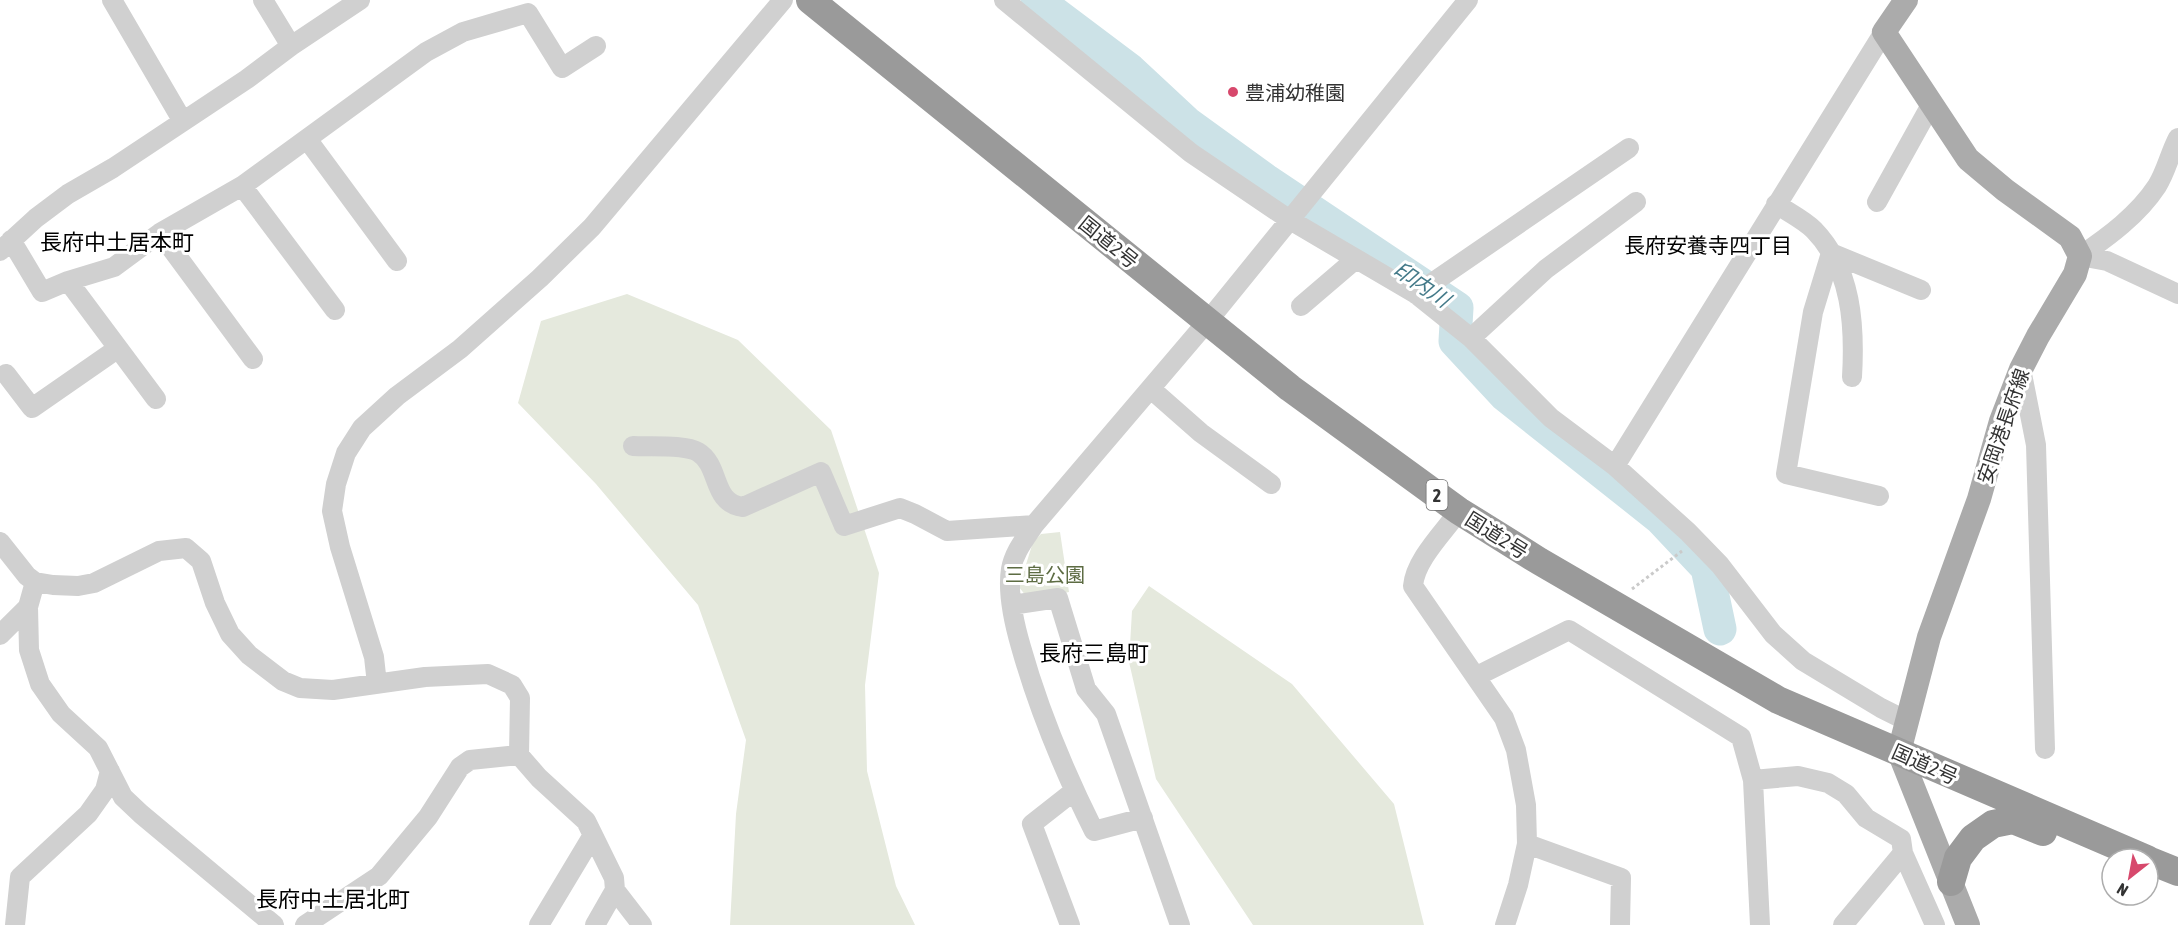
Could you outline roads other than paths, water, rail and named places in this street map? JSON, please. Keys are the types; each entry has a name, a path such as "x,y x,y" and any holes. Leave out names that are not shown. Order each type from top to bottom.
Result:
{"highway":[{"name":"国道2号","path":"810,0 1290,388 1459,511 1539,561 1778,700 2119,847"},
{"path":"1950,882 1958,858 1972,838 1993,824 2013,820 2076,844 2100,848"},
{"name":"国道2号","path":"2160,864 2178,872"}],"main road":[{"path":"1906,0 1884,32 1968,159 2005,190 2070,237 2080,256"},
{"name":"安岡港長府線","path":"1899,752 1929,637 1979,499 2001,421 2021,369 2075,274 2080,256"},
{"path":"1899,752 1968,925"}],"street":[{"path":"112,0 182,120"},
{"path":"262,0 291,46"},
{"path":"360,0 291,46 247,79 182,120 113,168 68,194 36,218 5,246 42,292 68,281 114,267 160,233 242,186 426,52 463,32 528,13 562,68 596,45"},
{"path":"377,684 374,657 340,547 332,511 336,484 346,453 363,428 398,396 469,341 540,278 592,227 783,0"},
{"path":"1004,0 1191,153 1296,213 1356,259 1423,289 1460,329 1551,418 1615,466 1654,499 1720,565 1773,634 1803,661 1907,721"},
{"path":"1143,818 1094,831 1074,792 1026,666 1012,605 1010,571 1015,554 1034,525 1207,322 1468,0"},
{"path":"1615,466 1884,32"},
{"path":"1877,202 1932,104"},
{"path":"2080,256 2109,237 2158,186 2178,138"},
{"path":"307,139 397,261"},
{"path":"1423,289 1629,148"},
{"path":"242,186 335,310"},
{"path":"1460,329 1636,202"},
{"path":"1776,204 1813,229 1831,253 1846,286 1854,347 1852,377"},
{"path":"160,233 253,359"},
{"path":"1831,253 1921,290"},
{"path":"1831,253 1813,312 1786,474 1879,496"},
{"path":"2080,256 2107,261 2178,294"},
{"path":"1301,306 1356,259"},
{"path":"68,281 156,399"},
{"path":"6,374 33,408 117,349"},
{"path":"2021,369 2036,445 2045,749"},
{"path":"1151,389 1201,433 1271,484"},
{"path":"633,446 691,449 700,453 707,461 725,499 732,506 743,507 821,472 844,526 900,508 947,531 1034,525"},
{"path":"1459,511 1422,560 1414,576 1413,586 1504,718 1516,750 1526,805 1527,843 1518,885 1505,925"},
{"path":"0,542 27,576 35,582 62,585 94,583 159,551 186,548 201,561 214,603 230,634 249,655 283,681 300,688 333,690 425,677 488,674 512,685 520,698 519,755 586,821 614,878 615,890 642,925"},
{"path":"35,582 28,607 29,650 40,684 61,714 98,748 123,797 274,925"},
{"path":"1012,605 1058,598 1086,689 1106,714 1180,925"},
{"path":"0,635 28,607"},
{"path":"1477,676 1569,630 1741,737 1759,779 1760,925"},
{"path":"305,925 379,876 428,817 460,767 470,760 519,755"},
{"path":"15,925 20,877 88,814 105,790 110,771"},
{"path":"1759,779 1798,776 1828,783 1846,794 1866,818 1901,839 1903,853 1935,925"},
{"path":"1070,925 1032,824 1074,792"},
{"path":"539,925 593,835"},
{"path":"1527,843 1621,878 1620,925"},
{"path":"1843,925 1903,853"},
{"path":"595,925 615,890"}],"waterway":[{"name":"印内川","path":"1037,0 1130,70 1187,123 1267,181 1457,308 1455,341 1505,395 1660,518 1707,568 1720,629"}],"place":[{"name":"豊浦幼稚園","path":"1233,92"}],"district":[{"name":"長府中土居本町","path":"117,242"},
{"name":"長府安養寺四丁目","path":"1708,245"},
{"name":"長府三島町","path":"1094,653"},
{"name":"長府中土居北町","path":"333,899"}],"park label":[{"name":"三島公園","path":"1045,574"}]}
